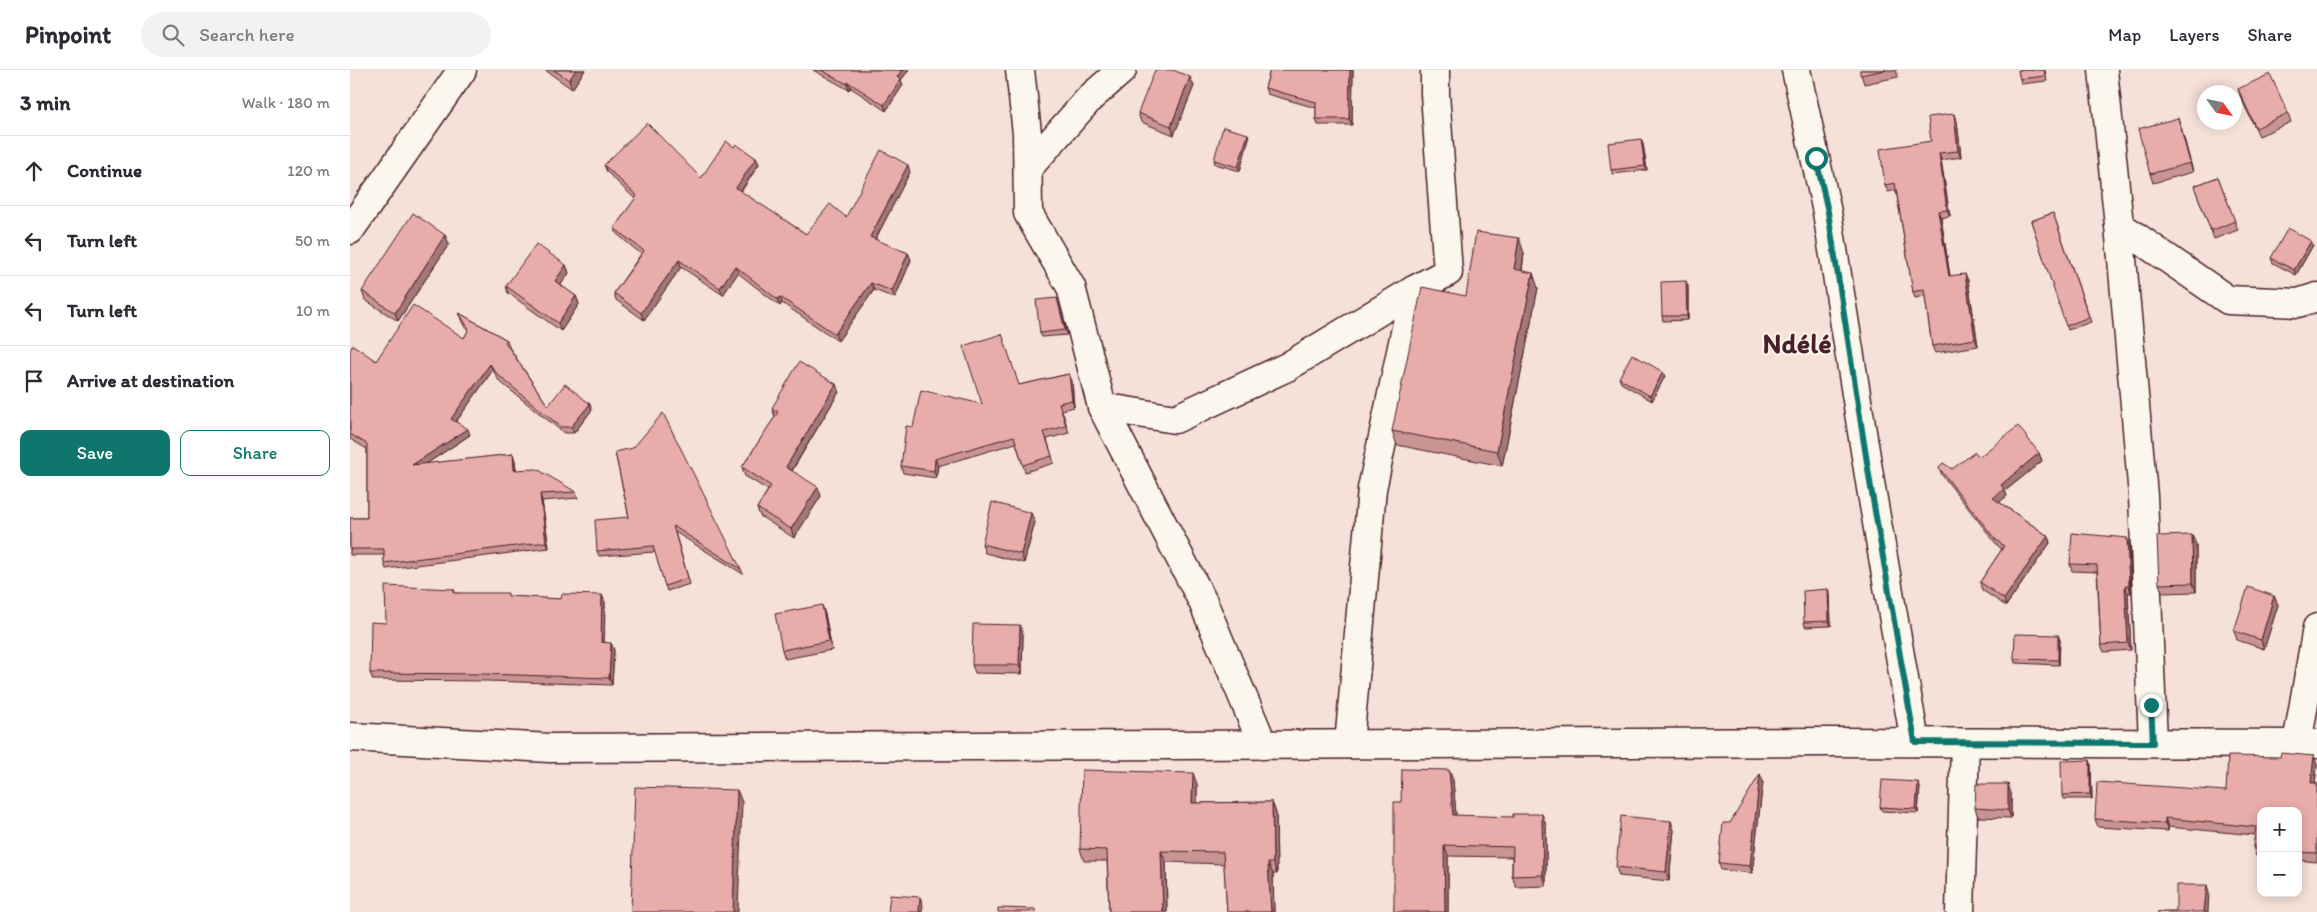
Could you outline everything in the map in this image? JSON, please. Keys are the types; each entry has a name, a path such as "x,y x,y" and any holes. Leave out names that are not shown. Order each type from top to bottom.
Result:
{"street":[{"path":"350,230 462,70"},
{"path":"1020,70 1028,133 1028,214 1070,287 1102,407 1203,602 1263,745"},
{"path":"1028,168 1090,98 1122,70"},
{"path":"1102,407 1175,419 1287,367 1414,290 1448,272 1435,94 1435,70"},
{"path":"1796,70 1828,212 1871,488 1915,742"},
{"path":"2103,70 2143,496 2153,743"},
{"path":"2119,225 2228,300 2298,303 2317,297"},
{"path":"1348,744 1372,489 1414,290"},
{"path":"350,737 550,748 1915,742 2307,744 2317,628"},
{"path":"1960,912 1965,743"}],"building":[{"path":"554,70 576,70 569,80"},
{"path":"821,70 902,70 897,77 901,79 884,105 848,82 847,84"},
{"path":"1155,70 1173,70 1190,77 1171,126 1138,113"},
{"path":"1270,70 1350,70 1349,119 1316,119 1316,102 1265,88"},
{"path":"1860,70 1886,70 1860,75"},
{"path":"2018,70 2044,70 2045,76 2020,79"},
{"path":"2270,74 2288,113 2256,128 2242,98 2242,87"},
{"path":"1954,114 1958,151 1939,153 1947,210 1938,211 1949,276 1965,274 1975,339 1932,346 1924,289 1913,292 1895,183 1885,185 1880,149 1931,141 1928,117"},
{"path":"2178,118 2190,163 2150,174 2138,129"},
{"path":"647,123 701,178 726,141 734,147 736,144 756,158 736,188 806,234 830,204 846,217 881,150 908,165 870,237 908,253 892,291 871,283 835,334 780,297 777,299 735,266 720,288 679,260 641,313 614,293 644,251 614,228 637,196 604,165"},
{"path":"1223,127 1248,134 1238,167 1214,160"},
{"path":"1641,139 1645,166 1611,170 1608,143"},
{"path":"2218,177 2235,221 2211,231 2194,186"},
{"path":"413,213 445,235 395,313 362,291"},
{"path":"2053,213 2089,317 2066,326 2031,221"},
{"path":"2288,228 2311,241 2294,270 2271,258"},
{"path":"1476,232 1519,238 1514,269 1533,273 1497,451 1392,431 1422,287 1466,296"},
{"path":"536,244 566,265 555,281 576,296 558,323 506,286"},
{"path":"1686,281 1687,316 1662,316 1661,282"},
{"path":"1057,298 1065,330 1040,333 1036,300"},
{"path":"413,305 464,338 469,329 459,313 507,340 505,342 548,406 565,384 590,404 571,427 561,427 497,374 490,364 451,419 468,429 412,465 513,454 514,470 537,469 576,492 540,494 546,542 384,563 384,549 350,549 350,518 367,518 367,444 350,434 350,350 353,345 376,361"},
{"path":"1002,334 1019,385 1069,374 1072,400 1059,403 1066,426 1044,432 1052,456 1023,465 1014,436 935,459 934,471 901,466 906,426 913,427 921,390 982,404 963,346"},
{"path":"1632,354 1663,372 1650,396 1619,378"},
{"path":"799,362 836,384 786,467 818,487 791,529 757,508 771,486 742,467 778,412 772,408"},
{"path":"663,413 741,569 673,526 688,578 665,586 653,546 597,551 595,520 629,517 615,452 633,448"},
{"path":"2018,426 2039,453 2001,485 2004,489 1993,498 2048,536 2004,599 1980,582 2004,546 1995,539 1939,468 1943,463 1952,469 1975,452 1979,457"},
{"path":"992,502 1031,513 1021,554 982,544"},
{"path":"2072,533 2127,538 2129,586 2125,586 2128,643 2101,645 2097,565 2070,564"},
{"path":"2192,535 2193,583 2159,584 2157,536"},
{"path":"385,586 454,589 454,593 508,593 508,596 561,599 562,594 602,595 601,642 611,643 609,678 370,673 371,622 386,623"},
{"path":"2248,587 2274,596 2261,640 2234,631"},
{"path":"1828,589 1829,621 1804,622 1803,591"},
{"path":"822,605 829,641 782,650 775,614"},
{"path":"973,624 1020,625 1019,665 972,665"},
{"path":"2015,634 2058,635 2058,660 2014,659"},
{"path":"2281,753 2314,756 2311,783 2317,783 2317,853 2302,852 2302,807 2257,807 2257,848 2253,847 2256,827 2165,818 2165,823 2095,819 2097,782 2226,791 2228,756 2280,757"},
{"path":"2090,760 2090,794 2062,795 2061,761"},
{"path":"1402,769 1449,770 1453,815 1513,817 1513,814 1542,814 1543,875 1512,876 1513,847 1444,845 1445,912 1394,912 1394,802 1401,802"},
{"path":"1082,770 1193,773 1192,803 1272,802 1273,863 1268,863 1271,912 1227,912 1223,852 1161,851 1163,912 1109,912 1107,850 1080,849"},
{"path":"1760,774 1750,866 1719,863 1723,823 1730,823"},
{"path":"1882,780 1918,782 1916,809 1880,807"},
{"path":"1976,784 2008,784 2008,810 1975,808"},
{"path":"635,787 737,790 733,912 631,912"},
{"path":"1621,816 1671,821 1666,872 1616,867"},
{"path":"2176,885 2207,885 2204,912 2157,912 2176,911"},
{"path":"890,895 920,897 919,912 888,912"},
{"path":"998,908 1035,909 1035,912 998,912"}],"district":[{"name":"Ndélé","path":"1797,343"}],"route":[{"path":"1816,158 1828,212 1871,488 1915,742 2153,743 2151,705"}]}
